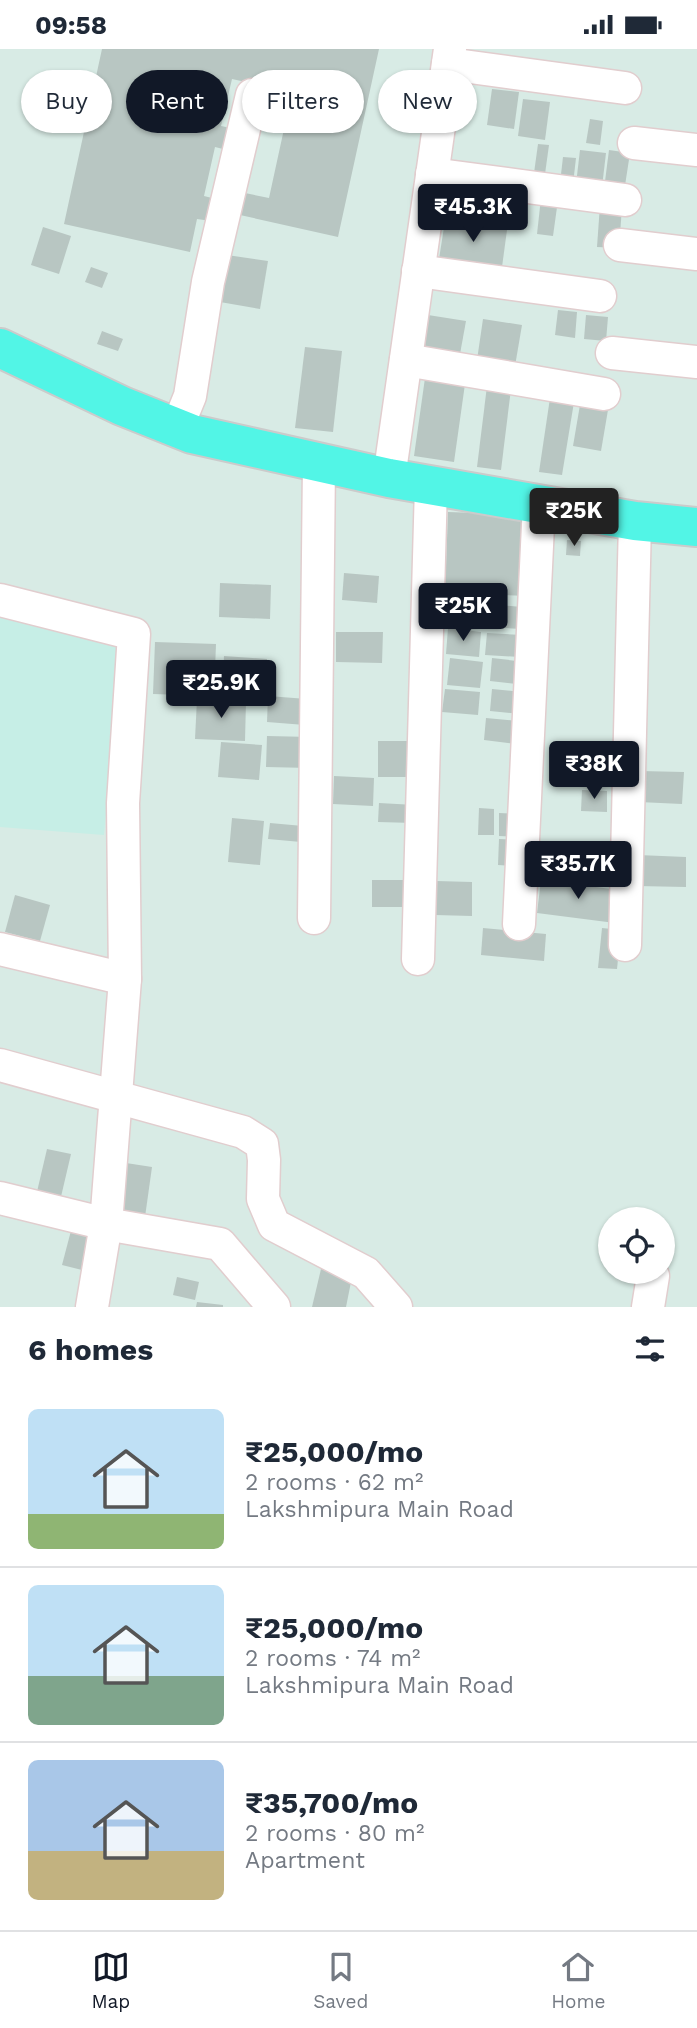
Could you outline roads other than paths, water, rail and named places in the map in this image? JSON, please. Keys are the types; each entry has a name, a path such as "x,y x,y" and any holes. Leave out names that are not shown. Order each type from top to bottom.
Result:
{"main road":[{"path":"0,348 122,406 192,434 389,478 635,521 697,527"}],"street":[{"path":"389,478 449,57 625,88"},
{"path":"177,428 190,396 208,282 243,133"},
{"path":"634,143 697,150"},
{"path":"432,174 625,200"},
{"path":"620,245 697,254"},
{"path":"418,271 600,296"},
{"path":"612,353 697,362"},
{"path":"406,361 604,394"},
{"path":"314,918 319,464"},
{"path":"418,959 430,485"},
{"path":"519,924 539,504"},
{"path":"625,945 635,521"},
{"path":"0,600 134,633 123,803 125,979 106,1224 92,1307"},
{"path":"0,949 125,979"},
{"path":"0,1065 243,1132 262,1144 263,1199 274,1225 366,1273 396,1307"},
{"path":"0,1198 106,1224 220,1244 274,1307"},
{"path":"648,1307 652,1284"}]}
